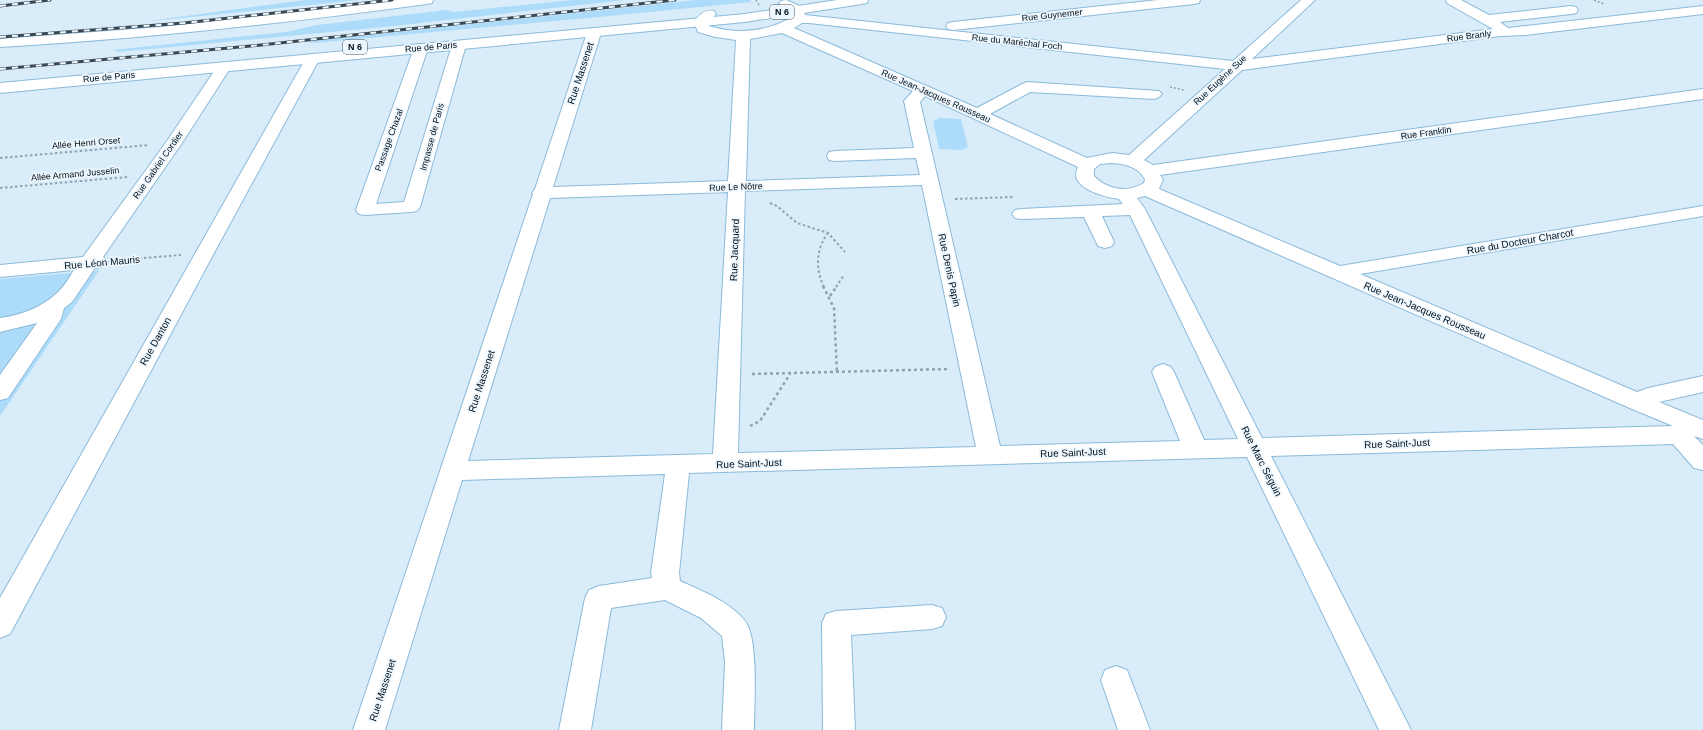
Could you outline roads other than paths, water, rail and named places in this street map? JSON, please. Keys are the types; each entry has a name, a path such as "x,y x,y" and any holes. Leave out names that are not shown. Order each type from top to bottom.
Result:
{"street":[{"path":"0,43 110,35 239,23 427,0"},
{"name":"Rue de Paris","path":"794,11 814,0"},
{"name":"Rue de Paris","path":"0,80 705,18 745,18 862,0"},
{"name":"Rue Guynemer","path":"910,31 1194,0"},
{"name":"Rue Eugène Sue","path":"1133,161 1309,0"},
{"path":"1452,0 1508,32"},
{"path":"1487,20 1608,6"},
{"name":"Rue Branly","path":"1236,66 1508,32 1703,10"},
{"path":"705,18 702,28 713,33 743,37 783,28 794,11"},
{"name":"Rue du Maréchal Foch","path":"794,11 809,19 1236,66"},
{"name":"Rue de Paris","path":"0,88 594,33 705,18"},
{"name":"Rue Jean-Jacques Rousseau","path":"783,28 978,114 1088,165"},
{"name":"Rue Massenet","path":"368,730 594,33"},
{"name":"Rue Jacquard","path":"725,464 743,37"},
{"name":"Impasse de Paris","path":"388,208 411,207 418,188 459,45"},
{"name":"Passage Chazal","path":"388,208 365,210 421,48"},
{"name":"Rue Danton","path":"0,625 313,58"},
{"name":"Rue Gabriel Cordier","path":"54,307 65,297 174,143 224,67"},
{"path":"978,114 1028,87 1154,94"},
{"name":"Rue Denis Papin","path":"923,90 912,101 990,455"},
{"name":"Rue Franklin","path":"1131,202 1141,193 1148,181 1365,141 1703,94"},
{"path":"835,156 924,153"},
{"path":"1131,202 1103,191 1088,181 1084,175 1084,170 1094,161 1112,158 1133,161"},
{"name":"Rue Jean-Jacques Rousseau","path":"1133,161 1148,181 1338,272 1640,403 1680,428 1703,430"},
{"name":"Rue Le Nôtre","path":"541,193 737,190 930,180"},
{"path":"1024,213 1091,211 1131,202"},
{"name":"Rue Marc Séguin","path":"1131,202 1255,447 1395,730"},
{"name":"Rue du Docteur Charcot","path":"1338,272 1703,210"},
{"path":"1091,211 1105,242"},
{"name":"Rue Léon Mauris","path":"0,271 109,261"},
{"path":"0,325 38,317 54,307"},
{"path":"0,392 51,319 54,307"},
{"path":"1163,372 1196,449"},
{"path":"1640,403 1648,396 1703,384"},
{"path":"1680,428 1703,461"},
{"name":"Rue Saint-Just","path":"453,471 1255,447 1680,428"},
{"path":"667,588 665,573 678,465"},
{"path":"575,730 599,598 667,588 711,609 735,630 740,662 738,730"},
{"path":"839,730 836,623 932,618"},
{"path":"1116,680 1134,730"}],"railway":[{"path":"0,6 50,0"},
{"path":"0,37 184,23 392,0"},
{"path":"0,69 261,45 675,0"}]}
